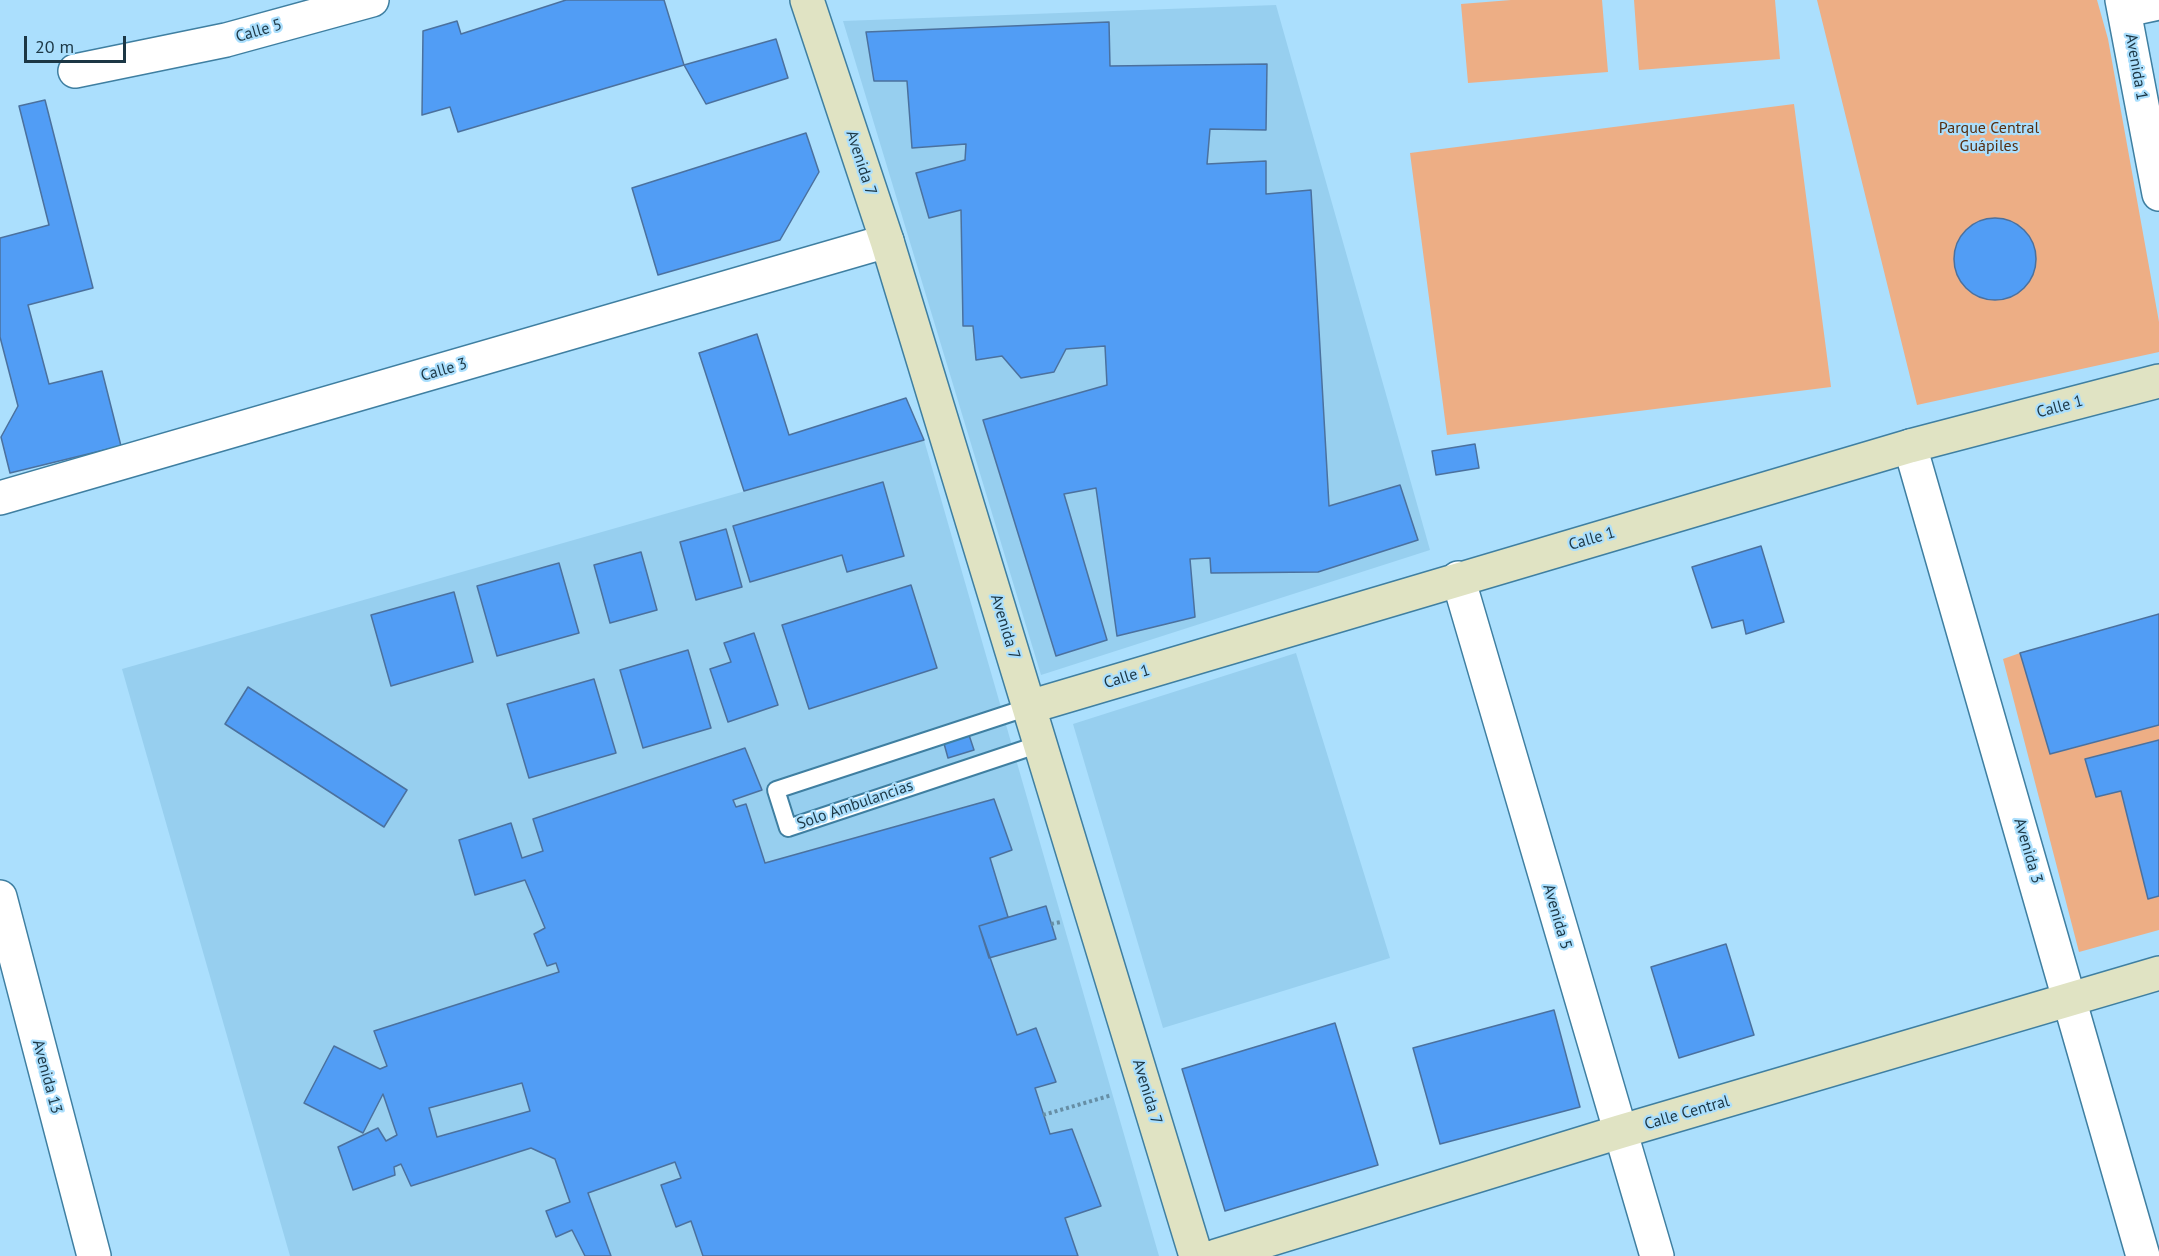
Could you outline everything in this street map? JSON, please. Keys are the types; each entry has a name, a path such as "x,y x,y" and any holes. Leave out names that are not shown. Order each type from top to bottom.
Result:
{"main road":[{"name":"Avenida 7","path":"807,0 887,241 1196,1256"},
{"name":"Calle 1","path":"1029,707 1458,578 1910,446 2159,381"},
{"name":"Calle Central","path":"1216,1256 1619,1132 2159,973"}],"street":[{"name":"Calle 5","path":"75,71 226,40 372,0"},
{"path":"2124,5 2159,3"},
{"name":"Avenida 1","path":"2124,5 2147,64 2159,194"},
{"name":"Calle 3","path":"0,498 887,241"},
{"name":"Avenida 3","path":"1910,446 2143,1256"},
{"name":"Avenida 5","path":"1458,578 1657,1256"},
{"name":"Avenida 13","path":"0,897 94,1256"}],"lane":[{"name":"Solo Ambulancias","path":"1029,707 776,790 788,828 1041,744"}],"path":[{"path":"1043,1115 1145,1086"}],"shaded area":[{"path":"1276,5 1430,550 1041,675 843,21"},
{"path":"924,440 1159,1256 290,1256 122,669"},
{"path":"1296,653 1390,958 1163,1028 1073,724"}],"green space":[{"path":"1511,0 1602,0 1608,72 1468,83 1461,4"},
{"path":"1634,0 1775,0 1780,59 1639,70"},
{"name":"Parque Central Guápiles","path":"1817,0 2097,0 2108,39 2159,322 2159,352 1917,405"},
{"path":"1794,104 1831,387 1447,435 1410,153"},
{"path":"2020,653 2051,754 2159,725 2159,740 2086,759 2096,797 2121,791 2149,899 2159,896 2159,930 2079,952 2003,659"}],"building":[{"path":"566,0 664,0 684,65 458,132 450,107 422,115 423,31 457,21 461,34"},
{"path":"1109,22 1110,66 1267,64 1266,130 1210,129 1207,164 1266,161 1266,194 1311,190 1329,506 1400,485 1418,540 1318,572 1211,573 1210,558 1190,559 1195,617 1117,636 1096,488 1064,494 1107,640 1056,656 983,420 1107,385 1105,346 1066,349 1054,372 1021,378 1002,356 976,360 973,326 963,326 961,210 929,218 916,173 965,160 966,144 912,148 907,81 874,81 866,32"},
{"path":"776,39 788,78 706,104 684,65"},
{"path":"45,100 93,288 28,305 49,384 102,371 121,446 10,473 1,437 18,406 0,337 0,238 49,225 19,106"},
{"path":"806,133 819,172 780,240 658,275 632,188"},
{"path":"1987,218 2003,218 2018,225 2029,236 2036,251 2033,275 2024,288 2003,300 1987,300 1972,293 1961,282 1954,267 1954,251 1961,236 1972,225"},
{"path":"757,334 789,435 906,398 924,440 744,491 699,353"},
{"path":"1475,444 1479,468 1436,475 1432,451"},
{"path":"883,482 904,556 847,572 842,555 750,582 733,526"},
{"path":"726,529 742,587 696,600 680,542"},
{"path":"1761,546 1784,622 1746,634 1743,620 1712,628 1692,567"},
{"path":"641,552 657,610 610,623 594,565"},
{"path":"559,563 579,633 497,656 477,586"},
{"path":"911,585 937,668 809,709 782,625"},
{"path":"454,592 473,662 391,686 371,615"},
{"path":"2159,614 2159,725 2050,754 2020,653"},
{"path":"754,633 778,705 728,722 710,669 731,662 724,643"},
{"path":"688,650 711,728 643,748 620,670"},
{"path":"594,679 616,753 529,778 507,704"},
{"path":"248,687 407,790 384,827 225,724"},
{"path":"968,732 974,750 948,758 943,740"},
{"path":"2159,740 2159,896 2148,899 2121,791 2096,797 2085,759"},
{"path":"745,748 762,790 733,800 736,807 746,804 765,863 994,799 1012,850 990,858 1008,917 979,926 1017,1035 1036,1028 1056,1082 1035,1088 1050,1134 1072,1129 1101,1206 1065,1218 1078,1256 703,1256 691,1221 676,1227 661,1185 681,1178 675,1162 588,1193 611,1256 585,1256 572,1230 556,1237 546,1211 570,1202 555,1159 531,1148 411,1186 401,1164 394,1167 395,1175 353,1190 338,1147 378,1128 386,1141 397,1135 383,1094 363,1133 304,1103 334,1046 380,1069 387,1066 374,1031 559,972 556,963 547,966 534,934 545,928 525,880 475,895 459,840 511,823 522,858 543,851 533,819","holes":["522,1083 530,1111 437,1137 429,1108"]},
{"path":"1046,906 1056,939 989,958 979,926"},
{"path":"1726,944 1754,1035 1679,1058 1651,967"},
{"path":"1554,1010 1580,1107 1440,1144 1413,1048"},
{"path":"1335,1023 1378,1165 1225,1211 1182,1069"}]}
